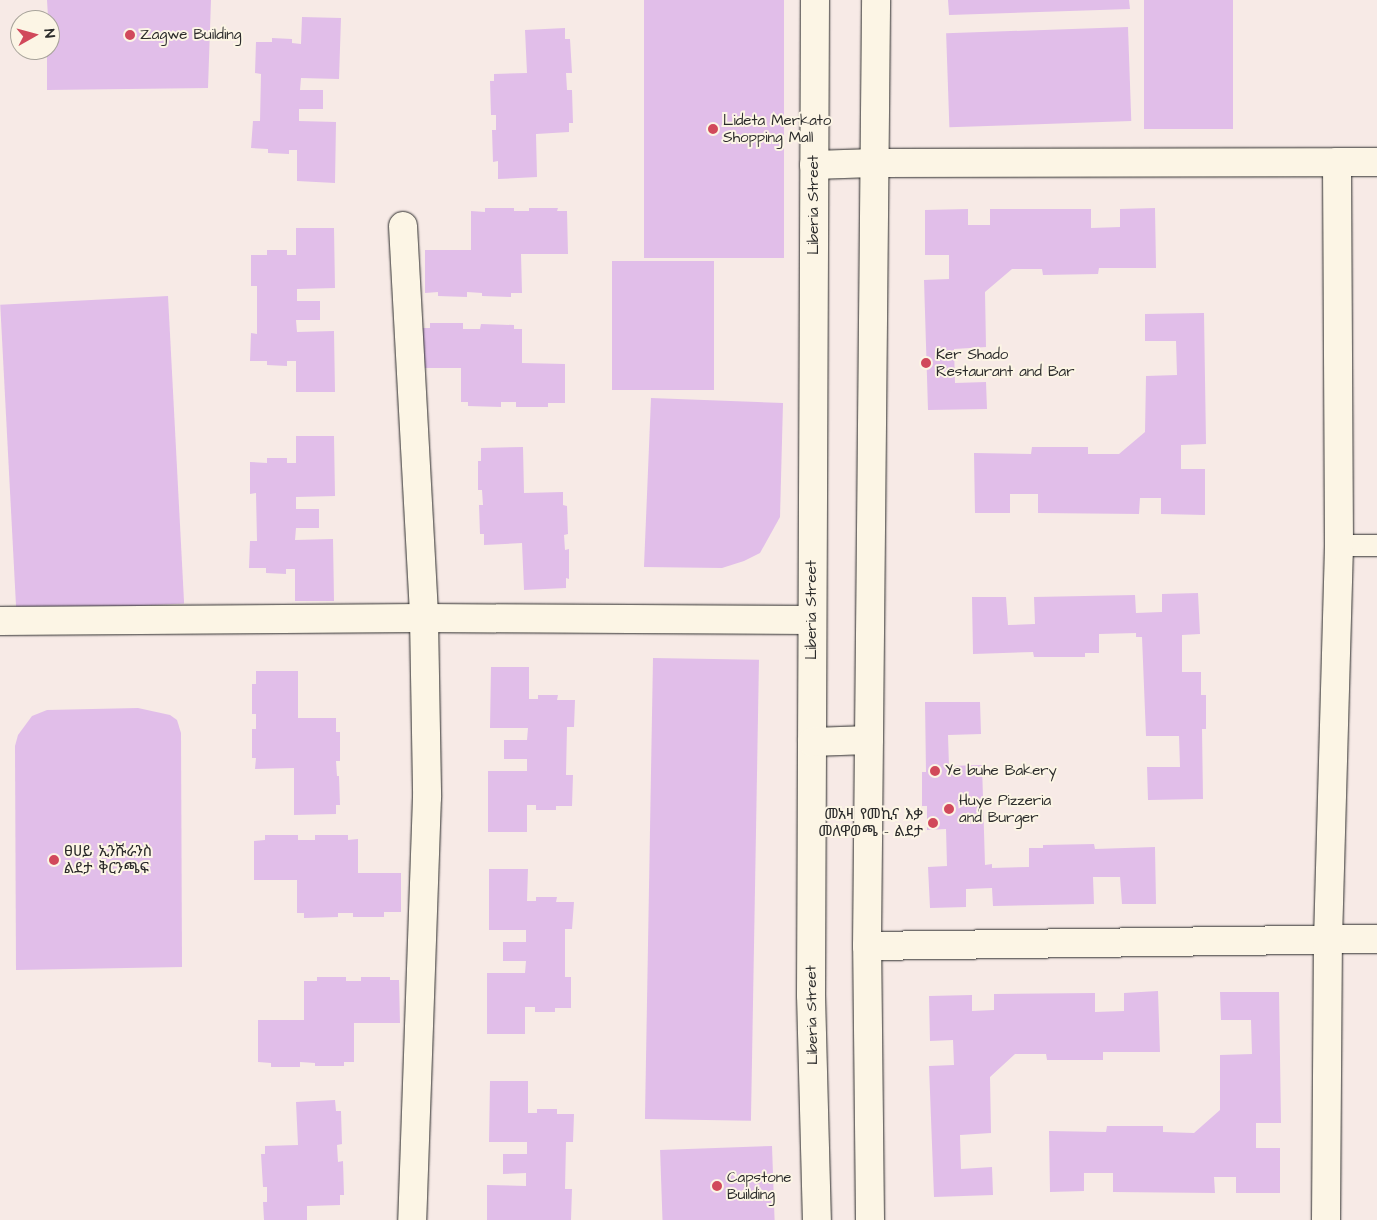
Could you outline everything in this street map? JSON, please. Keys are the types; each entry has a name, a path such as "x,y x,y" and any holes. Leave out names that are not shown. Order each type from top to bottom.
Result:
{"street":[{"name":"Liberia Street","path":"815,0 811,995 817,1220"},
{"path":"870,1220 867,946 876,0"},
{"path":"1326,1220 1328,940 1339,545 1337,162"},
{"path":"814,165 874,163 1377,162"},
{"path":"403,226 424,618 428,797 412,1220"},
{"path":"0,621 424,618 812,620"},
{"path":"812,742 869,740"},
{"path":"867,946 1377,939"}],"lane":[{"path":"1339,545 1377,545"}],"building":[{"name":"Zagwe Building","path":"47,0 211,0 208,88 47,90 47,60 60,60 60,10 48,10"},
{"name":"Lideta Merkato Shopping Mall","path":"644,0 784,0 784,258 644,258"},
{"path":"948,0 1129,0 1130,9 949,15"},
{"path":"1144,0 1233,0 1233,129 1144,129"},
{"path":"302,17 341,18 339,79 301,78 300,90 323,90 323,109 299,109 299,121 336,122 335,183 297,181 297,150 289,150 289,154 268,153 268,149 251,148 253,121 260,121 261,74 255,73 256,42 272,42 272,38 292,39 292,43 301,44"},
{"path":"1128,27 1131,121 949,127 946,33"},
{"path":"565,28 565,39 570,39 572,73 566,73 567,90 572,90 573,123 569,123 569,132 536,134 537,177 498,179 498,161 493,162 492,130 496,130 496,115 491,115 490,81 494,81 494,74 527,73 525,30"},
{"path":"485,208 514,208 514,211 529,211 529,208 558,208 557,211 567,211 568,254 521,254 522,293 511,293 511,297 482,296 482,293 467,292 467,297 438,296 438,292 425,293 425,250 471,250 471,211 485,212"},
{"path":"1155,208 1156,268 1099,268 1098,274 1043,275 1042,269 1012,269 985,292 986,347 954,349 955,383 986,382 987,409 928,410 924,280 949,279 949,255 925,255 925,210 968,209 968,225 990,225 990,209 1091,209 1091,228 1120,227 1120,209"},
{"path":"296,228 334,228 335,288 297,289 297,301 320,301 320,320 296,320 297,332 334,331 335,392 296,392 296,361 287,361 287,366 267,365 267,361 250,361 251,333 257,334 257,286 251,286 251,255 267,255 267,250 287,250 287,255 296,255"},
{"path":"612,261 714,261 714,390 612,390"},
{"path":"168,296 184,604 16,612 0,305"},
{"path":"1204,313 1206,444 1181,445 1181,469 1205,469 1205,515 1161,514 1161,498 1140,498 1139,514 1038,513 1038,494 1010,494 1010,513 975,513 974,453 1031,454 1032,447 1088,447 1088,454 1119,454 1145,432 1146,376 1177,375 1176,341 1145,341 1145,314"},
{"path":"430,323 463,323 463,329 480,329 481,324 514,325 514,329 522,329 522,363 565,364 565,403 548,403 548,407 516,407 516,402 501,402 501,407 468,406 468,402 461,402 461,368 418,368 419,328 430,328"},
{"path":"651,398 783,403 780,517 760,553 744,561 722,568 644,567"},
{"path":"296,436 334,436 335,496 296,497 296,509 319,509 319,528 296,528 295,540 333,539 334,601 295,601 295,569 286,569 286,574 266,573 266,568 249,568 250,541 257,541 256,493 250,494 250,462 267,463 267,458 287,458 287,463 296,463"},
{"path":"523,447 524,493 563,492 563,505 567,506 568,534 564,535 565,550 569,549 569,579 566,578 566,588 524,590 522,543 484,545 484,534 480,534 479,505 483,505 482,490 478,490 478,461 481,461 481,448"},
{"path":"1198,593 1200,634 1182,635 1182,672 1201,672 1201,695 1206,695 1206,729 1202,729 1203,799 1148,800 1147,767 1180,767 1179,736 1146,736 1142,637 1136,637 1136,633 1099,634 1099,653 1085,653 1085,657 1034,657 1033,652 973,654 972,597 1006,597 1008,625 1035,624 1034,597 1135,595 1136,613 1162,612 1162,594"},
{"path":"653,658 759,660 751,1121 645,1119"},
{"path":"491,667 529,667 529,699 538,699 538,695 558,695 557,700 575,700 574,727 567,727 566,775 573,775 572,806 556,806 556,810 536,810 536,805 527,805 527,832 488,832 488,771 527,771 527,759 504,759 504,740 527,740 528,728 490,728"},
{"path":"256,671 298,671 298,718 336,718 336,732 340,732 340,761 336,761 337,776 339,776 340,805 336,805 336,814 294,815 294,768 255,769 256,758 252,758 252,729 256,729 256,714 252,714 252,684 256,684"},
{"path":"925,702 980,702 981,734 948,735 949,766 982,765 985,865 992,864 992,868 1029,867 1029,848 1043,848 1043,845 1094,844 1095,849 1155,847 1156,904 1122,904 1120,877 1093,877 1094,904 993,906 992,888 966,889 966,907 930,908 928,867 947,866 946,829 927,830 927,806 922,806 922,772 926,772"},
{"path":"138,708 170,715 177,720 181,733 182,967 16,970 15,746 18,735 32,716 47,710"},
{"path":"265,835 298,835 298,840 315,840 315,835 348,835 348,840 358,839 358,873 401,873 401,912 384,912 384,917 353,917 353,913 338,913 338,917 304,918 304,913 297,913 297,880 254,880 254,841 265,840"},
{"path":"489,869 528,869 527,901 536,901 536,897 557,897 556,902 574,902 572,929 565,929 565,977 571,977 571,1008 555,1008 555,1012 535,1012 535,1007 525,1007 525,1034 487,1034 487,973 525,973 526,961 503,961 503,942 526,942 526,930 489,930"},
{"path":"317,977 346,977 346,981 361,981 361,977 390,977 390,980 399,980 400,1023 354,1023 354,1062 344,1062 344,1066 315,1066 315,1063 300,1062 300,1067 271,1067 271,1063 258,1062 258,1020 304,1020 304,981 317,981"},
{"path":"1158,991 1160,1052 1103,1052 1103,1060 1047,1060 1046,1054 1015,1054 990,1077 991,1133 960,1135 961,1169 992,1167 993,1195 934,1197 929,1066 954,1065 953,1040 930,1041 929,996 972,995 972,1011 994,1010 994,994 1095,993 1095,1012 1124,1011 1124,993"},
{"path":"1220,992 1279,992 1281,1123 1256,1123 1256,1148 1280,1148 1280,1193 1236,1193 1236,1177 1214,1177 1215,1193 1113,1192 1113,1173 1084,1173 1084,1191 1050,1192 1049,1131 1106,1132 1107,1126 1163,1126 1163,1132 1194,1133 1220,1110 1220,1055 1252,1054 1251,1020 1221,1020"},
{"path":"490,1081 528,1081 528,1113 537,1113 537,1109 557,1109 557,1114 574,1114 573,1142 566,1142 565,1189 572,1189 571,1220 487,1220 487,1185 526,1186 526,1173 503,1174 503,1154 527,1154 527,1142 489,1142"},
{"path":"335,1100 336,1111 341,1111 342,1144 337,1145 338,1162 343,1161 344,1195 340,1195 340,1205 307,1206 307,1220 264,1220 263,1202 267,1202 267,1187 263,1187 261,1154 265,1154 265,1146 298,1145 296,1102"},
{"name":"Capstone Building","path":"772,1146 775,1220 663,1220 660,1150"}],"place":[{"name":"Zagwe Building","path":"130,35"},
{"name":"Lideta Merkato Shopping Mall","path":"713,129"},
{"name":"Ker Shado Restaurant and Bar","path":"926,363"},
{"name":"Ye buhe Bakery","path":"935,771"},
{"name":"Huye Pizzeria and Burger","path":"949,809"},
{"name":"መአዛ የመኪና እቃ መለዋወጫ - ልደታ","path":"933,823"},
{"name":"ፀሀይ ኢንሹራንስ ልደታ ቅርንጫፍ","path":"54,860"},
{"name":"Capstone Building","path":"717,1186"}]}
